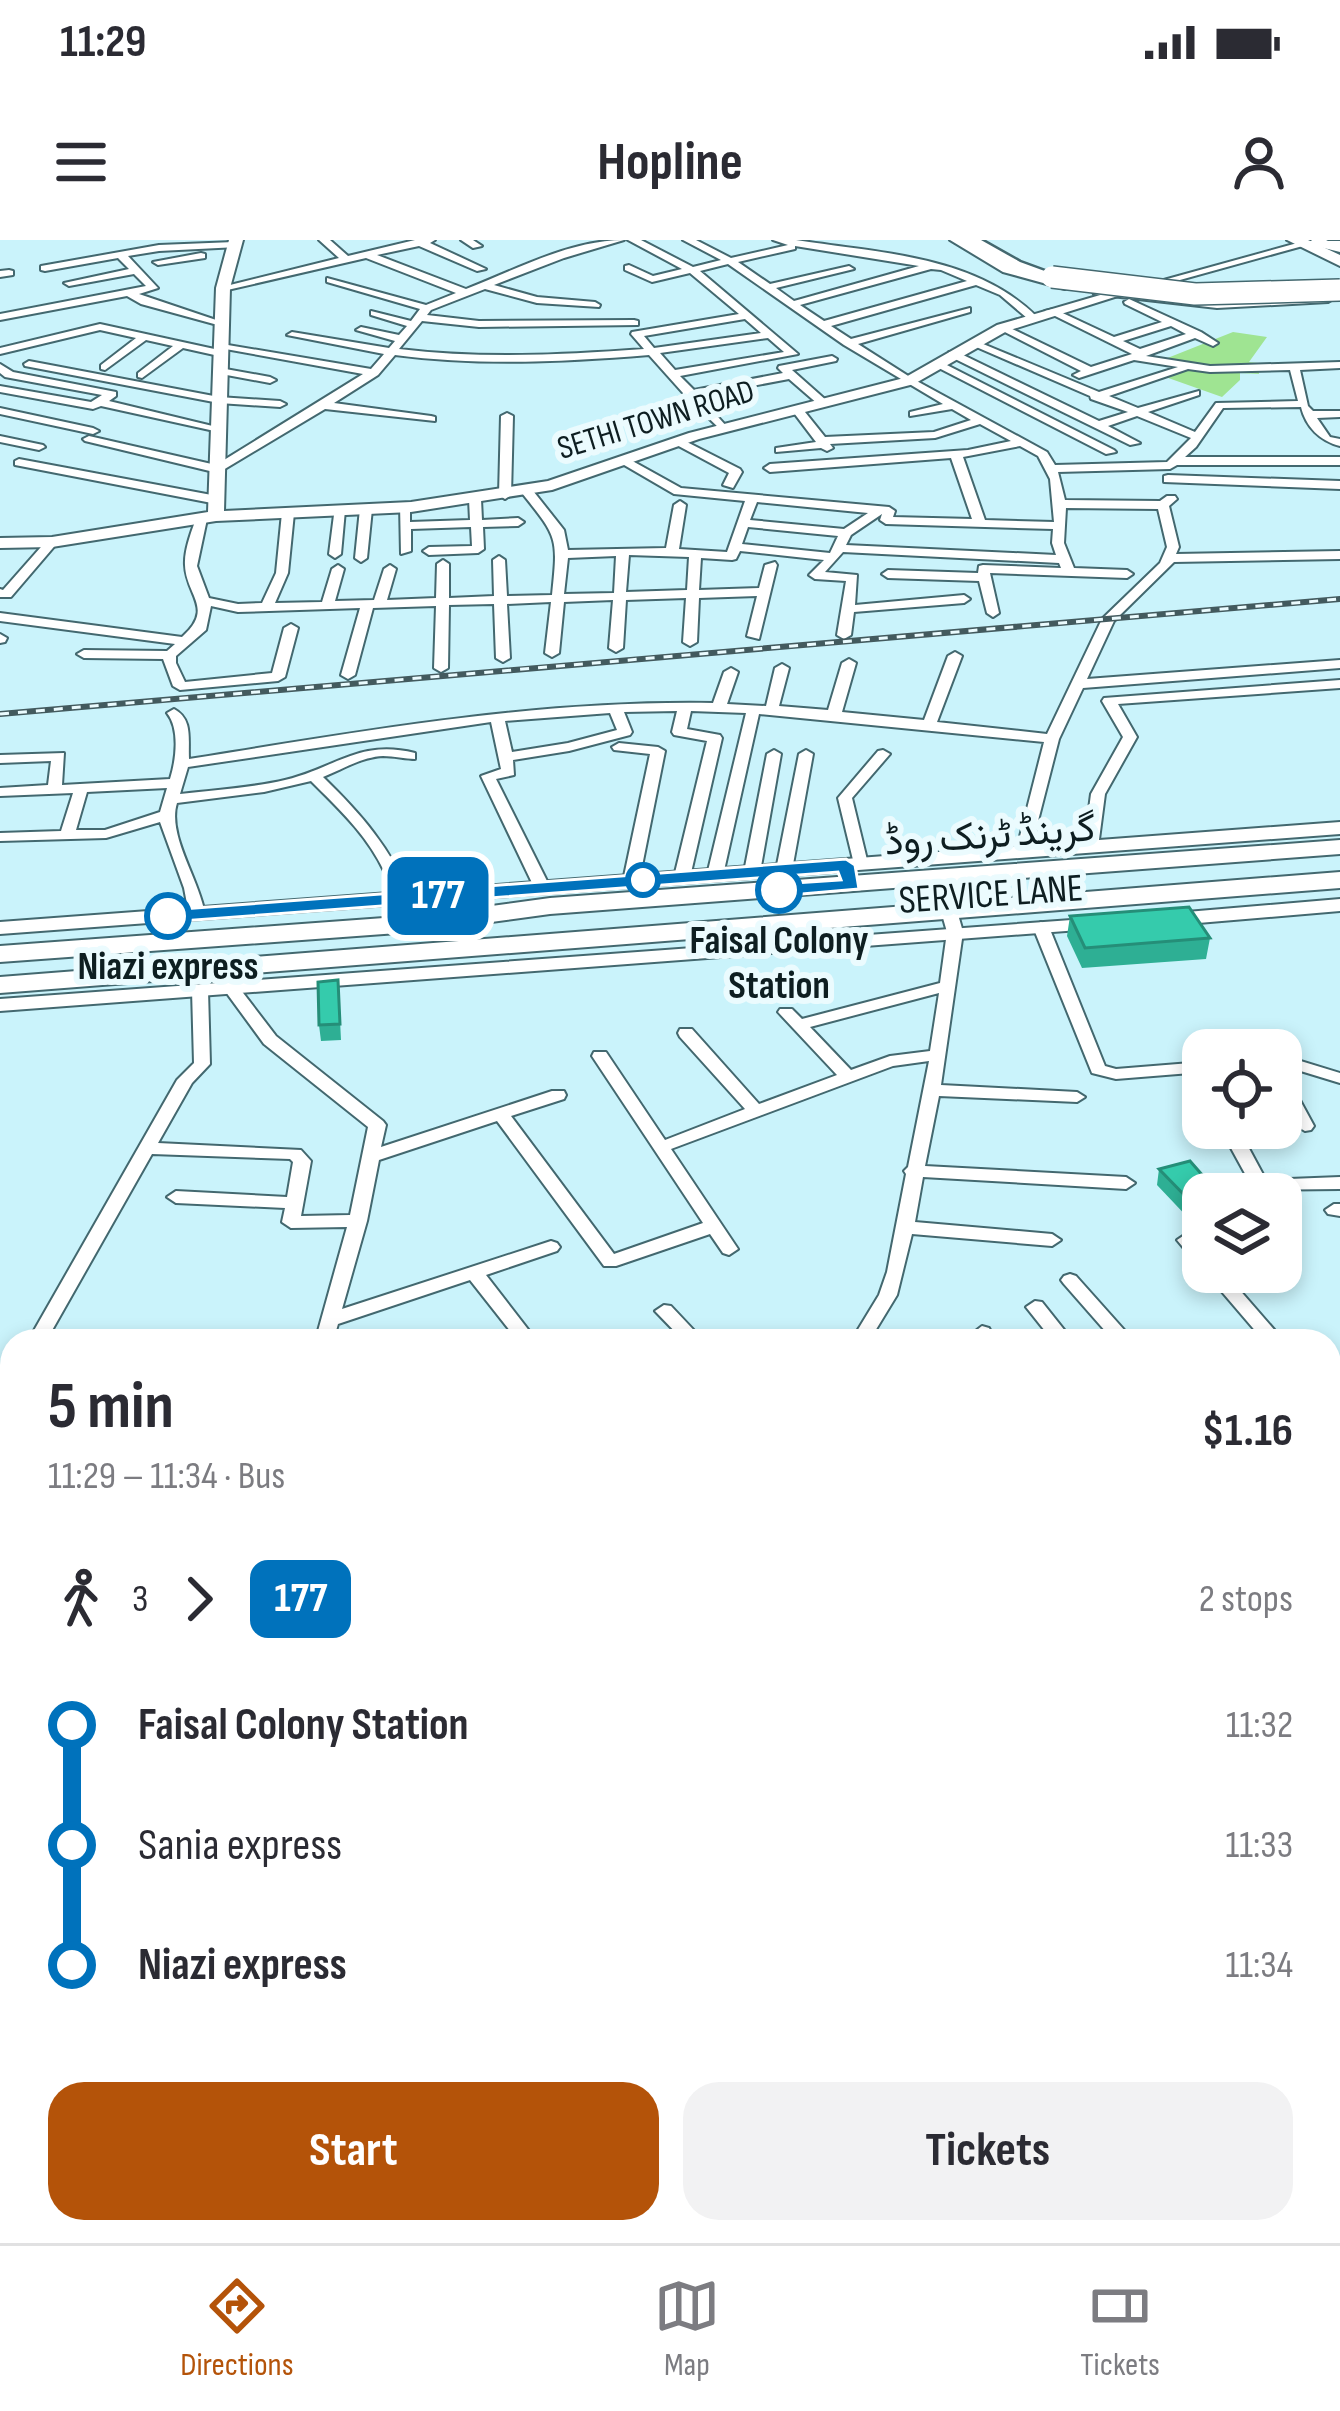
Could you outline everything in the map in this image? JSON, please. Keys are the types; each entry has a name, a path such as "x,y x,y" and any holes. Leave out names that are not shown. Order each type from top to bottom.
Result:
{"highway":[{"path":"1311,241 1340,249"},
{"path":"1311,241 1340,261"},
{"path":"975,244 1013,266 1198,297 1340,290"},
{"name":"گرینڈ ٹرنک روڈ","path":"0,954 230,925 425,922 540,894 1199,849 1340,848"},
{"name":"گرینڈ ٹرنک روڈ","path":"0,985 415,965 952,922 1198,891 1340,880"},
{"path":"1148,920 1198,891"}],"street":[{"path":"325,240 346,259"},
{"path":"580,240 596,247"},
{"path":"0,411 218,469 374,373 419,316 466,292 619,240"},
{"path":"633,240 692,270 793,354 671,374"},
{"path":"688,240 730,261 909,381 1043,454 1053,469 1059,504 1058,543 1066,565"},
{"path":"778,240 934,265 978,280 1016,301 1031,316"},
{"path":"955,240 975,244 1026,277 1114,295 1217,305 1340,290"},
{"path":"223,288 424,241 481,269"},
{"name":"SETHI TOWN ROAD","path":"0,542 52,542 211,512 404,507 505,495 722,428 909,381 972,343 1031,316 1311,241"},
{"path":"793,304 934,265 975,244"},
{"path":"85,301 52,270 120,254 234,246"},
{"path":"158,262 234,246"},
{"path":"234,246 223,288 218,469 211,512 191,566 204,601 201,627 170,655 169,663 180,686 278,677 291,628"},
{"path":"629,268 652,279 796,246"},
{"path":"0,317 153,288 120,254"},
{"path":"365,254 466,292"},
{"path":"769,287 849,269"},
{"path":"68,283 136,271"},
{"path":"331,280 419,316"},
{"path":"822,325 978,280"},
{"path":"485,286 537,300 595,304"},
{"path":"129,292 145,302 221,325"},
{"path":"1114,295 1214,343"},
{"path":"848,343 966,310"},
{"path":"1050,311 1137,355 1191,367 1260,370 1340,365"},
{"path":"375,313 479,324 634,323"},
{"path":"722,428 636,334 747,316"},
{"path":"1114,340 1171,323"},
{"path":"0,351 100,327 182,345 374,373"},
{"path":"1002,328 1090,371"},
{"path":"362,330 402,339"},
{"path":"292,335 391,355 530,361 652,354 770,334"},
{"path":"1028,391 1196,334"},
{"path":"105,367 144,337"},
{"path":"972,343 1198,437"},
{"path":"142,375 182,345"},
{"path":"772,358 823,403"},
{"path":"1062,408 1218,358"},
{"path":"687,395 832,359"},
{"path":"945,359 1028,391 1134,443"},
{"path":"945,359 1110,452 1178,429"},
{"path":"29,364 219,400 280,404"},
{"path":"1294,366 1306,410 1326,439 1340,443"},
{"path":"220,371 270,380"},
{"path":"1160,377 1220,404 1340,415"},
{"path":"2,378 112,394 99,402 219,429"},
{"path":"1099,425 1196,394"},
{"path":"914,414 1007,398"},
{"path":"1059,504 1172,502 1170,468 1220,404"},
{"path":"323,406 430,419"},
{"path":"796,409 838,464"},
{"path":"505,495 507,416"},
{"path":"780,450 823,442 935,435 982,420"},
{"path":"0,439 39,447"},
{"path":"677,441 736,472 729,485"},
{"path":"770,468 956,454 1023,442"},
{"path":"1110,452 1114,469"},
{"path":"956,454 980,524"},
{"path":"623,460 678,491 890,511 886,520 1060,526"},
{"path":"1053,469 1340,461"},
{"path":"19,463 211,512"},
{"path":"1170,468 1340,485"},
{"path":"526,490 558,530 562,554 552,653"},
{"path":"562,554 732,556 752,498"},
{"path":"429,551 478,549 475,500"},
{"path":"672,552 680,505"},
{"path":"1023,852 1052,739 1108,619 1168,558 1173,547 1163,505"},
{"path":"404,507 405,551"},
{"path":"362,558 366,509"},
{"path":"328,605 339,510"},
{"path":"844,635 853,578 815,574 836,553 846,533 880,510"},
{"path":"267,607 282,573 288,513"},
{"path":"404,526 518,522"},
{"path":"743,523 846,533"},
{"path":"0,593 6,594 52,542"},
{"path":"735,547 1066,565 1127,574"},
{"path":"616,649 622,552"},
{"path":"690,642 689,594 695,554"},
{"path":"1168,558 1340,555"},
{"path":"499,560 503,658"},
{"path":"441,668 443,565"},
{"path":"754,636 771,565"},
{"path":"993,613 983,569 1066,565"},
{"path":"348,675 390,569"},
{"path":"888,574 985,577"},
{"path":"204,601 238,608 763,592"},
{"path":"849,609 964,599"},
{"path":"0,617 185,641"},
{"path":"84,654 170,655"},
{"path":"929,725 955,656"},
{"path":"834,715 849,663"},
{"path":"1078,684 1340,664"},
{"path":"715,875 762,711 782,668"},
{"path":"718,709 731,672"},
{"path":"1091,847 1098,794 1130,736 1108,701 1340,684"},
{"path":"182,764 497,717 685,707 834,715 1052,739"},
{"path":"682,877 715,738 680,732 685,707"},
{"path":"504,757 625,732 616,710"},
{"path":"174,713 182,721 182,764 172,799 170,842 196,889 197,914"},
{"path":"497,717 509,772 488,776 540,894"},
{"path":"619,747 658,751 631,881"},
{"path":"0,792 82,786 172,799 314,776 342,766 352,756 378,751 410,756"},
{"path":"752,872 774,754"},
{"path":"784,870 806,754"},
{"path":"853,871 845,799 883,754"},
{"path":"0,759 59,756 55,787"},
{"path":"314,776 373,832 403,898"},
{"path":"68,835 82,786"},
{"path":"0,837 106,834 172,799"},
{"path":"0,954 8,928 197,914 230,925 403,898 540,894 631,881 784,870 853,871 1091,847 1199,849 1340,828"},
{"path":"425,922 452,895"},
{"name":"SERVICE LANE","path":"952,922 1041,928 1340,905"},
{"path":"867,1329 888,1295 904,1227 938,1055 952,922"},
{"path":"1041,928 1098,1069 1116,1074 1182,1072"},
{"path":"0,1005 231,988 415,965"},
{"path":"848,1077 792,1019 948,986"},
{"path":"231,988 270,1040 375,1121 358,1221 327,1329"},
{"path":"44,1329 185,1080 202,1064 200,990"},
{"path":"686,1033 756,1111"},
{"path":"661,1147 890,1061 938,1055"},
{"path":"600,1056 729,1249"},
{"path":"1302,1066 1340,1078"},
{"path":"932,1090 1077,1097"},
{"path":"372,1156 558,1095"},
{"path":"502,1116 610,1262 714,1226"},
{"path":"1302,1120 1305,1126"},
{"path":"147,1148 295,1154 302,1161 291,1222 358,1221"},
{"path":"1240,1149 1260,1186 1340,1183"},
{"path":"913,1171 1126,1183"},
{"path":"176,1197 293,1203"},
{"path":"904,1227 1052,1240"},
{"path":"333,1329 474,1272 551,1247"},
{"path":"474,1272 519,1329"},
{"path":"1070,1280 1114,1329"},
{"path":"1233,1293 1264,1329"},
{"path":"1035,1307 1054,1329"},
{"path":"664,1310 683,1329"}],"green space":[{"path":"1233,332 1267,337 1249,362 1258,363 1259,374 1240,373 1240,380 1222,397 1157,374 1183,367 1165,359"}],"building":[{"path":"1189,907 1210,938 1085,948 1070,916"},
{"path":"338,980 340,1024 319,1025 318,982"},
{"path":"1190,1161 1200,1173 1182,1173 1182,1193 1159,1169"}],"railway":[{"path":"0,714 1340,599"}],"bus line":[{"name":"177","path":"168,916 846,865 852,885 779,890"}],"place":[{"name":"Faisal Colony Station","path":"779,890"},
{"name":"Niazi express","path":"168,916"}]}
